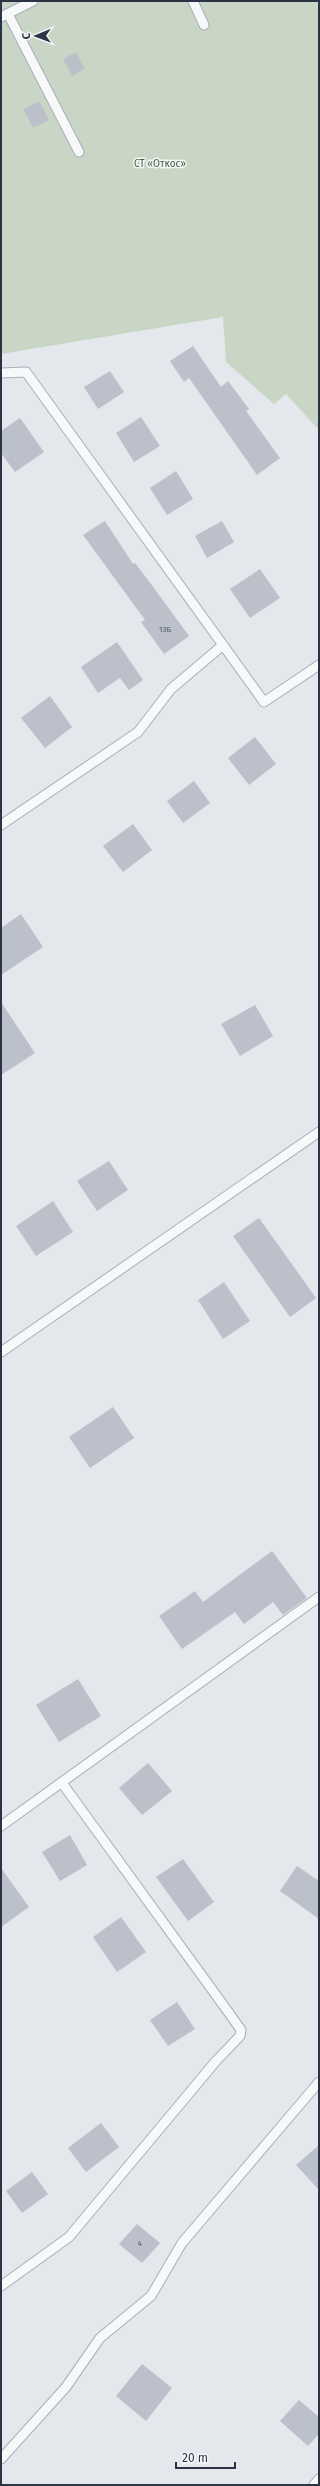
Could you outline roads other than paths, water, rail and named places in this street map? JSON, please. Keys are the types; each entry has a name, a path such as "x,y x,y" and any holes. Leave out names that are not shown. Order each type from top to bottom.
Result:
{"lane":[{"path":"33,1 4,15 79,152"},
{"path":"193,1 204,26"},
{"path":"1,373 26,372 264,702 319,665"},
{"path":"1,825 138,732 171,689 223,645"},
{"path":"1,1352 319,1132"},
{"path":"1,1826 319,1597"},
{"path":"1,2286 70,2237 216,2061 240,2036 241,2030 62,1783"},
{"path":"1,2459 66,2386 100,2338 151,2296 182,2243 319,2082"},
{"path":"314,2485 319,2480"}],"park label":[{"name":"СТ «Откос»","path":"160,163"}]}
